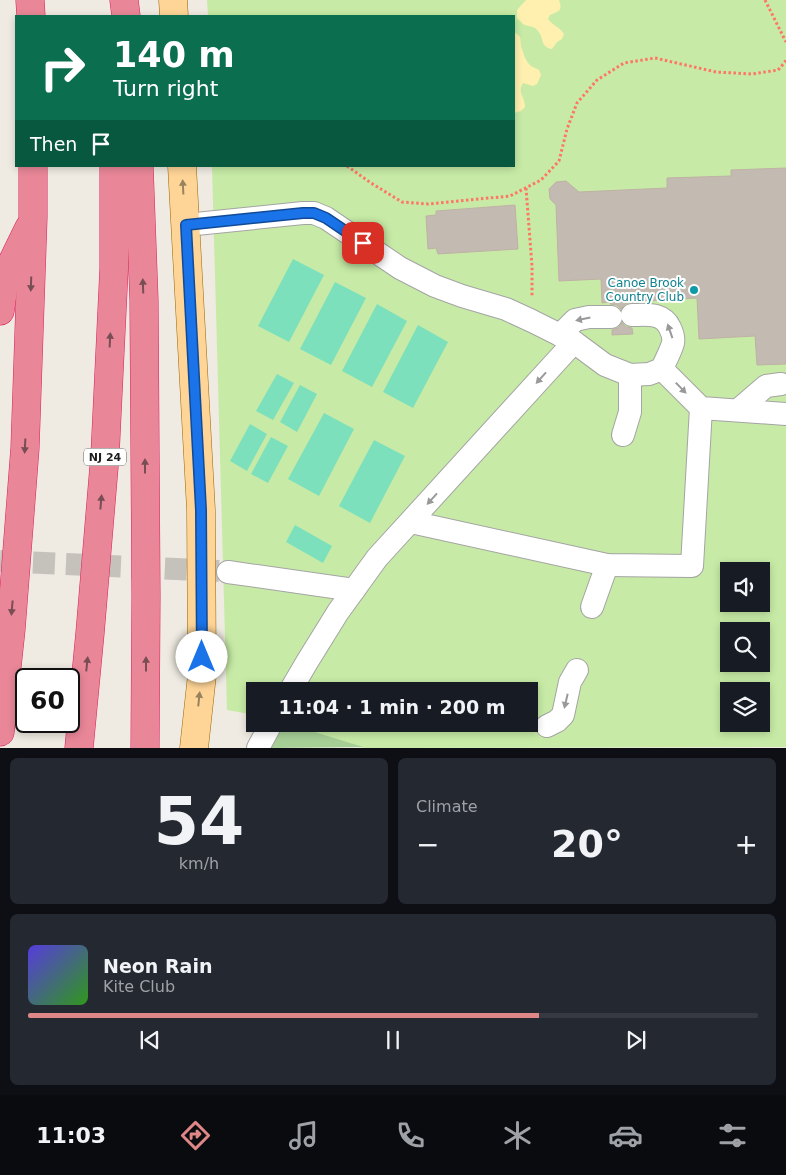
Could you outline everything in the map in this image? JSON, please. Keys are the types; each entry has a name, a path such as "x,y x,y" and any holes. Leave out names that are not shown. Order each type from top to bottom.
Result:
{"highway":[{"path":"30,0 31,15"},
{"path":"111,0 111,15"},
{"path":"124,0 126,15"},
{"path":"0,732 11,629 25,448 34,217 33,167"},
{"name":"NJ 24","path":"79,748 105,456 114,269 114,167"},
{"path":"139,167 144,300 145,748"},
{"path":"0,311 5,277 34,217"}],"main road":[{"path":"173,0 174,15"},
{"path":"182,167 201,510 202,675 194,748"}],"lane":[{"path":"186,225 314,213 326,218 400,268 435,286 506,309 532,320 567,339 605,365 630,375 648,374 662,368 674,342 672,332 668,323 663,318 654,315 575,320 567,339 411,522 377,558 338,612 295,682"},
{"path":"662,368 701,408 786,414"},
{"path":"623,435 630,412 630,375"},
{"path":"738,410 766,386 781,384"},
{"path":"411,522 607,565 692,566 701,408"},
{"path":"592,606 607,565"},
{"path":"228,572 354,590"},
{"path":"547,726 557,721 563,715 570,682 577,670"},
{"path":"258,748 267,732"}],"path":[{"path":"765,0 786,42"},
{"path":"348,167 402,202 428,204 510,196 541,180 559,161 577,102 597,80 624,63 655,58 716,72 752,74 778,70 786,61"},
{"path":"526,188 532,266 532,320"}],"green space":[{"path":"207,0 786,0 786,747 363,748 314,732 538,732 538,682 246,682 246,713 227,710 212,167 515,167 515,15 208,15"},
{"path":"293,259 324,275 289,342 258,326"},
{"path":"335,282 366,298 331,365 300,349"},
{"path":"377,304 407,321 372,387 342,371"},
{"path":"418,325 448,342 413,408 383,392"},
{"path":"277,374 294,383 273,420 256,411"},
{"path":"300,385 317,394 297,432 280,422"},
{"path":"324,413 354,429 319,496 288,479"},
{"path":"250,424 267,434 247,471 230,461"},
{"path":"271,437 288,446 268,483 251,474"},
{"path":"374,440 405,456 370,523 339,506"},
{"path":"295,525 332,546 323,563 286,542"},
{"path":"274,732 315,732 363,747 269,748"}],"sand":[{"path":"526,0 559,0 560,9 550,15 548,19 564,34 562,39 552,49 545,46 536,29 523,24 517,18 517,10"},
{"path":"515,33 520,38 522,51 527,61 531,66 539,70 541,75 537,84 533,86 523,83 521,86 525,107 515,113"}],"building":[{"name":"Canoe Brook Country Club","path":"786,168 786,364 757,365 755,336 699,339 697,298 631,302 625,304 621,309 617,305 610,304 610,302 602,303 601,279 559,281 556,205 550,199 549,189 556,182 566,181 579,192 667,188 667,178 731,176 731,170"},
{"path":"515,205 518,249 438,254 436,248 428,249 426,216 436,215 436,211"},
{"path":"622,323 626,327 632,328 633,334 612,335 612,330 618,328"}],"tunnel":[{"path":"0,561 219,571"}],"place":[{"name":"Canoe Brook Country Club","path":"694,290"}],"route":[{"path":"202,657 201,510 186,225 314,213 326,218 363,243"}]}
